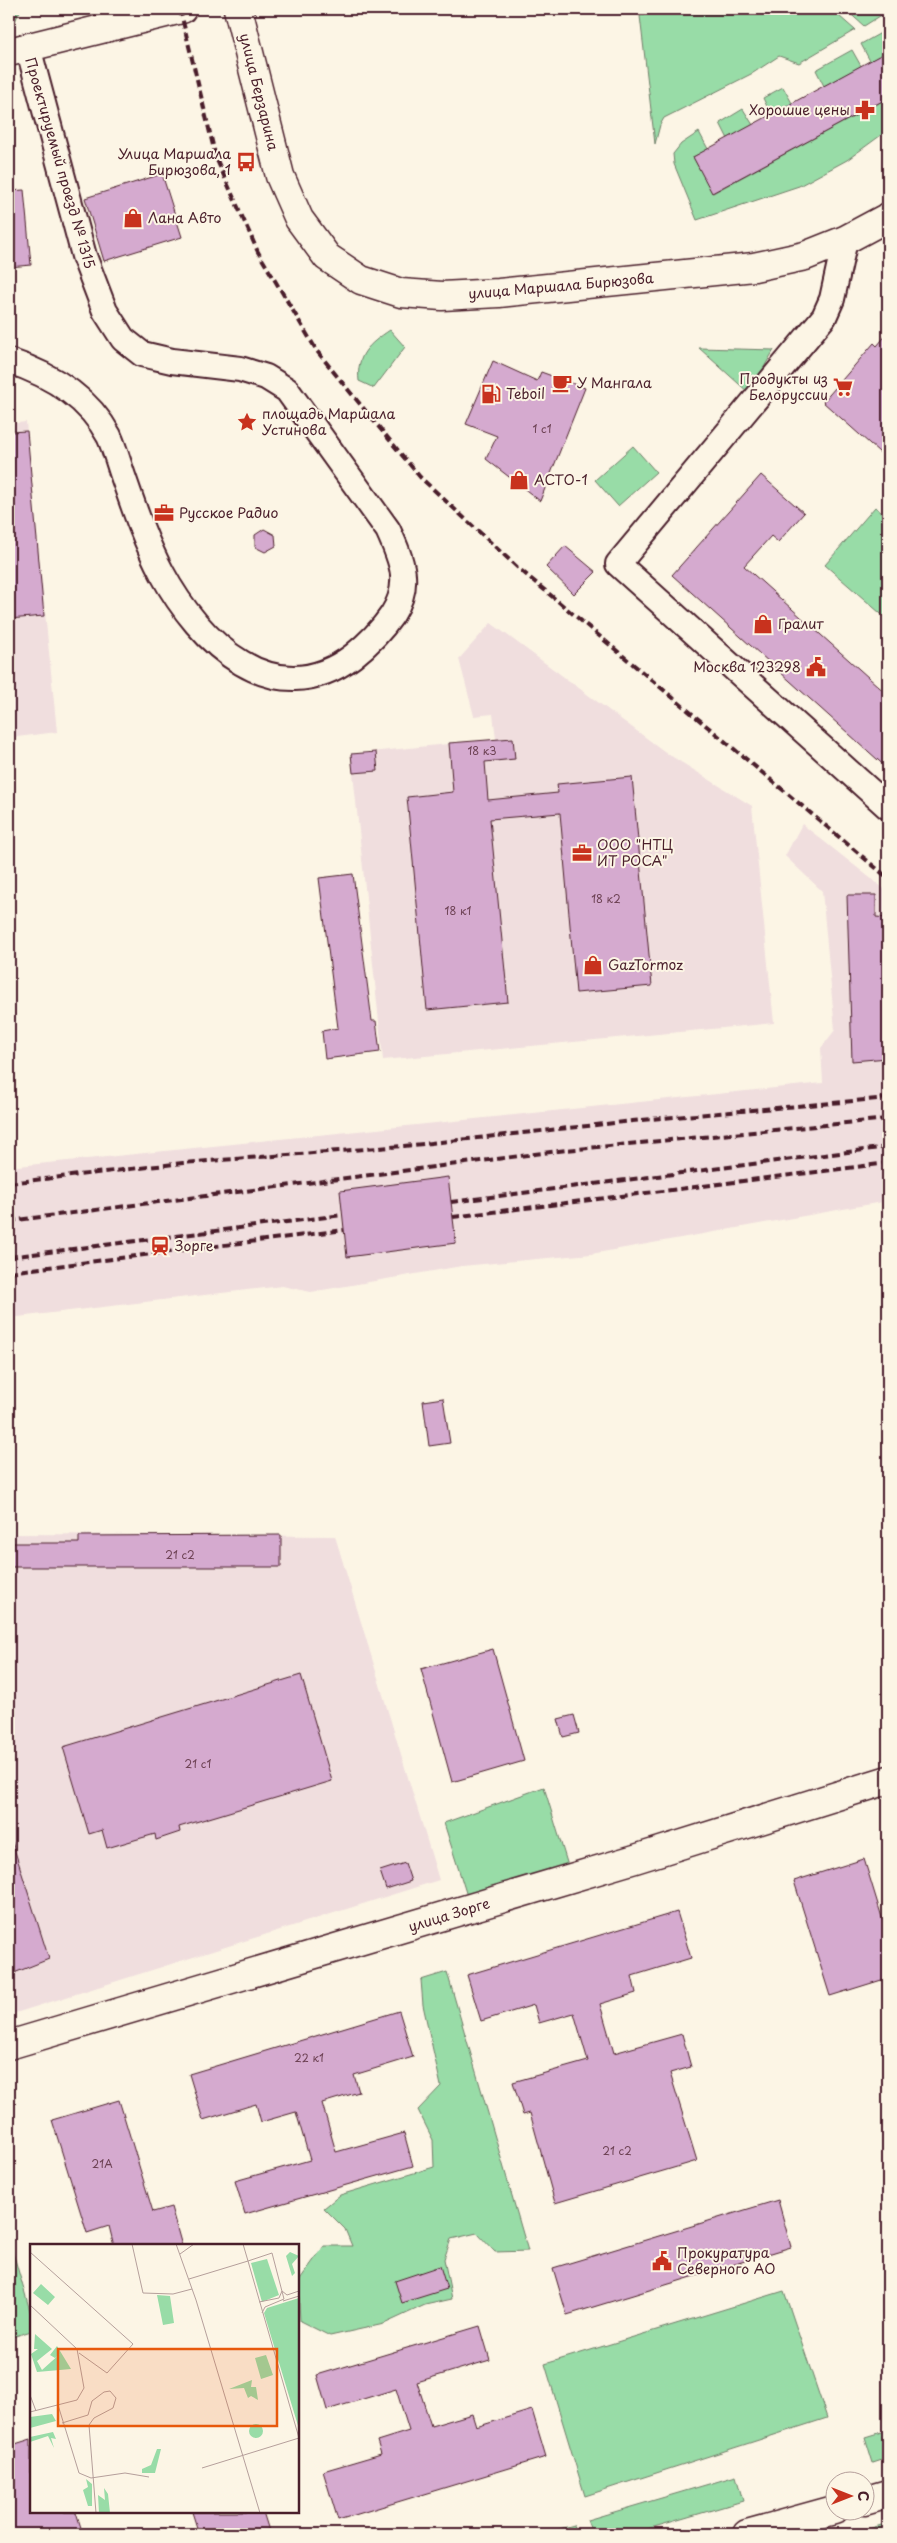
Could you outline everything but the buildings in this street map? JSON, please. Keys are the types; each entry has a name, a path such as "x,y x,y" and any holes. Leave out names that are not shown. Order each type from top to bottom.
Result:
{"street":[{"path":"18,50 182,9"},
{"name":"улица Берзарина","path":"238,9 280,176"},
{"name":"Проектируемый проезд № 1315","path":"9,361 36,370 69,389 92,412 109,436 142,532 179,602 209,636 237,659 259,673 278,678 297,679 316,676 343,663 364,647 385,626 400,603 403,589 403,572 398,552 388,530 287,390 266,377 240,368 172,362 142,354 123,339 105,311 84,256 18,50"},
{"name":"улица Маршала Бирюзова","path":"280,176 299,219 327,257 361,280 401,293 442,296 499,293 754,267 805,256 846,240 888,217"},
{"path":"846,240 832,299 824,316 618,564 888,807"},
{"name":"улица Зорге","path":"9,2045 635,1859 888,1780"},
{"path":"874,2498 888,2494"},
{"path":"747,2534 824,2513"}],"shaded area":[{"path":"26,422 57,732 9,738 9,424"},
{"path":"491,623 668,754 752,806 774,1023 383,1060 351,754 496,739 493,714 474,716 459,659"},
{"path":"802,824 888,892 888,1201 591,1254 462,1266 311,1292 282,1286 9,1318 9,1167 823,1083 821,1048 835,1030 822,891 785,856"},
{"path":"9,1534 335,1536 439,1880 9,2015"}],"green space":[{"path":"9,9 21,9 15,21 9,24"},
{"path":"647,9 831,9 855,30 799,63 779,56 753,73 664,118 655,144 640,16 647,13"},
{"path":"845,9 888,9 888,11 864,26"},
{"path":"888,29 888,51 870,61 861,44"},
{"path":"852,50 861,66 824,86 816,70"},
{"path":"783,87 792,103 771,115 763,98"},
{"path":"888,98 888,130 847,160 799,186 697,220 674,164 673,154 681,144 699,132 708,149 693,157 713,193"},
{"path":"743,109 753,125 728,139 720,123"},
{"path":"390,330 405,347 374,388 359,381 360,364 370,345"},
{"path":"699,348 774,350 749,393"},
{"path":"633,446 656,472 618,506 595,480"},
{"path":"875,507 888,518 888,620 825,565"},
{"path":"544,1787 568,1866 467,1896 444,1823"},
{"path":"447,1972 528,2251 495,2252 477,2233 451,2239 444,2259 452,2299 425,2305 384,2324 330,2336 300,2321 299,2302 299,2281 324,2246 352,2246 345,2229 324,2208 340,2195 434,2167 433,2140 418,2110 441,2086 423,2005 421,1980"},
{"path":"9,2239 30,2311 30,2331 9,2338"},
{"path":"784,2291 827,2418 585,2496 545,2364"},
{"path":"888,2430 888,2458 873,2463 865,2437"},
{"path":"736,2476 743,2501 630,2534 592,2533 587,2520"},
{"path":"888,2523 888,2534 851,2534 855,2533"},
{"path":"574,2525 577,2534 541,2534"}],"railway":[{"path":"180,9 216,158 258,252 317,351 341,381 420,477 517,567 888,878"},
{"path":"9,1183 183,1163 404,1146 651,1119 888,1098"},
{"path":"9,1221 567,1150 888,1119"},
{"path":"451,1202 888,1147"},
{"path":"453,1217 888,1163"},
{"path":"9,1257 342,1215"},
{"path":"9,1272 344,1230"}],"place":[{"name":"Хорошие цены","path":"865,110"},
{"name":"Улица Маршала Бирюзова, 1","path":"246,162"},
{"name":"Лана Авто","path":"133,218"},
{"name":"У Мангала","path":"562,383"},
{"name":"Продукты из Белоруссии","path":"843,387"},
{"name":"Teboil","path":"491,394"},
{"name":"площадь Маршала Устинова","path":"247,422"},
{"name":"АСТО-1","path":"519,480"},
{"name":"Русское Радио","path":"164,513"},
{"name":"Гралит","path":"763,624"},
{"name":"Москва 123298","path":"816,667"},
{"name":"ООО \"НТЦ ИТ РОСА\"","path":"582,853"},
{"name":"GazTormoz","path":"593,965"},
{"name":"Зорге","path":"160,1246"},
{"name":"Прокуратура Северного АО","path":"662,2261"}]}
